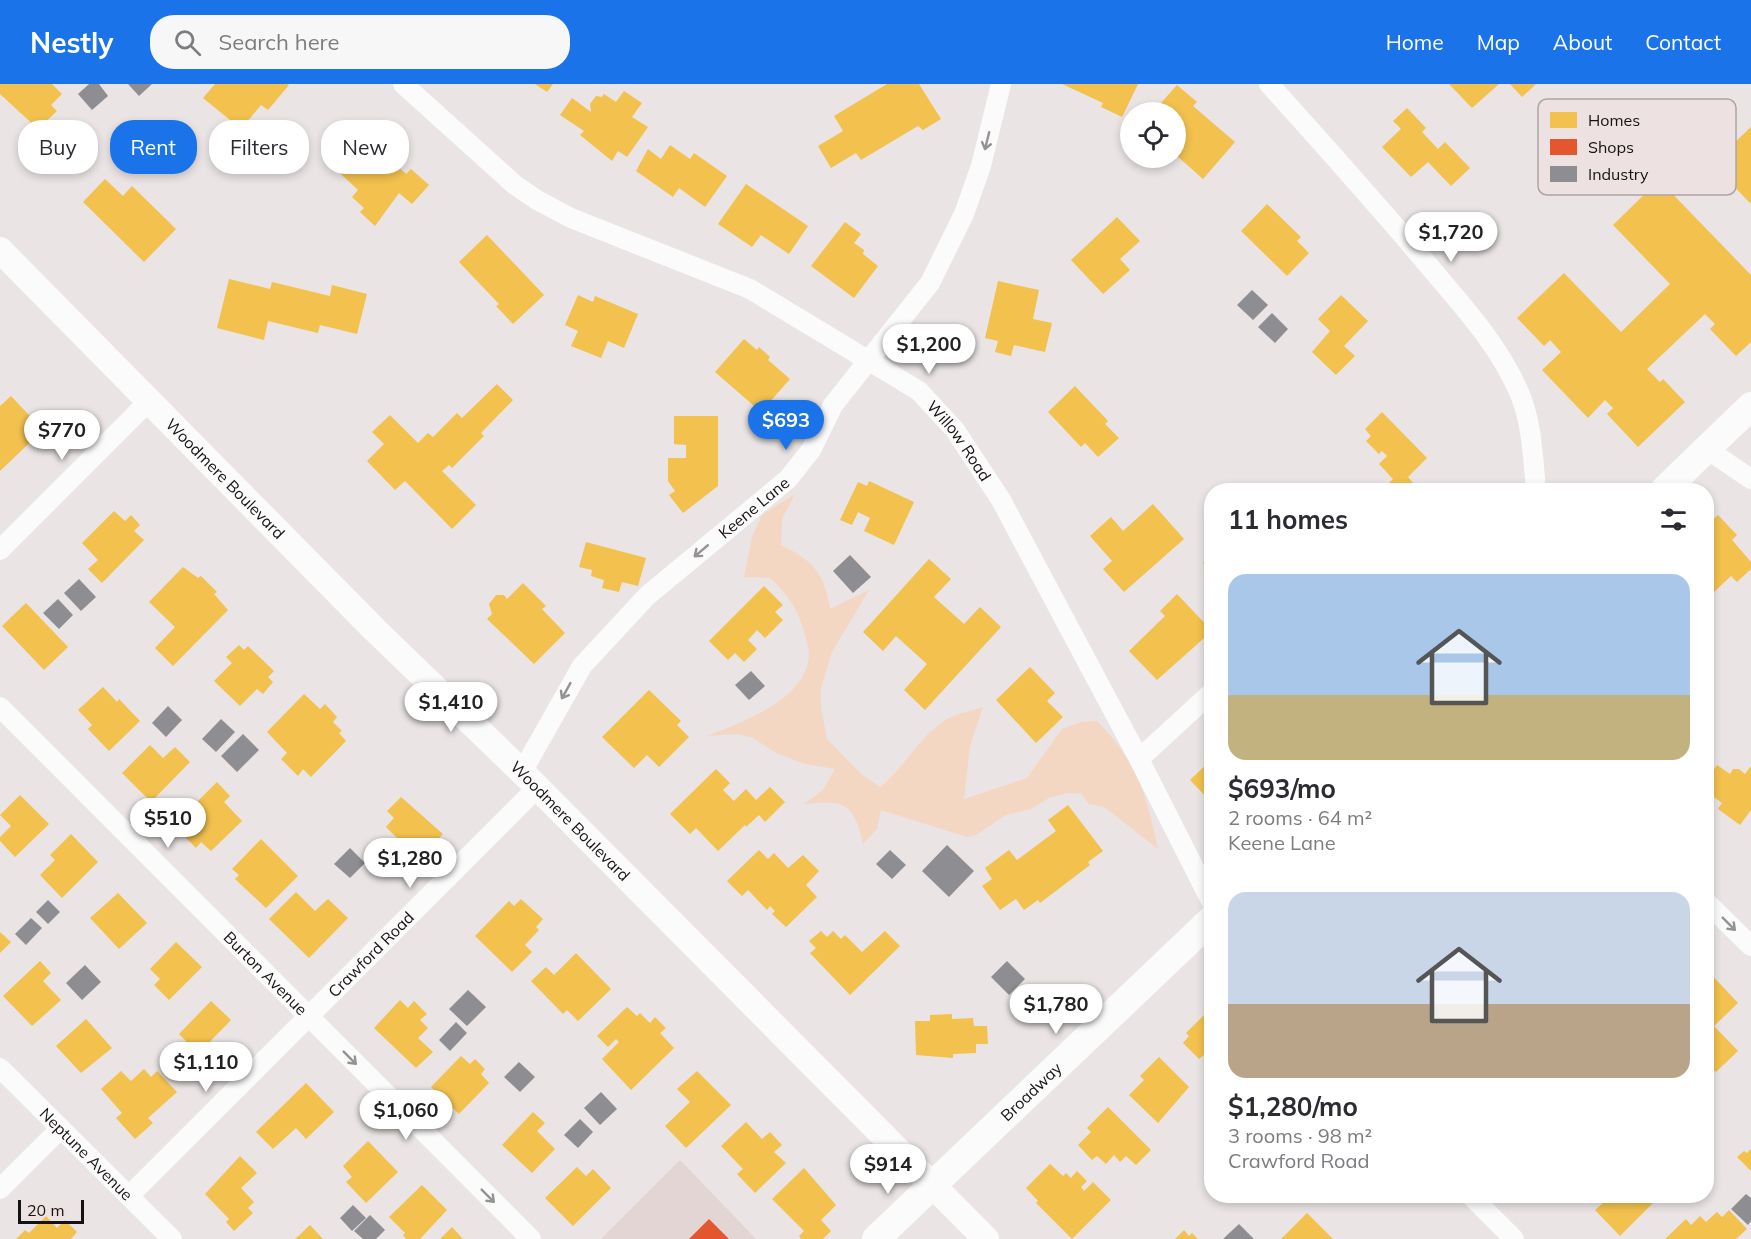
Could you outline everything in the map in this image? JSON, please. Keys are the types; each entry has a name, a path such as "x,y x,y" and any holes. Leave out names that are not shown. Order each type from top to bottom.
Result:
{"main road":[{"path":"1672,483 1751,406"},
{"name":"Broadway","path":"876,1239 1204,927"}],"street":[{"name":"Willow Road","path":"403,84 515,185 537,200 571,218 750,289 919,391 955,430 1001,500 1139,759 1204,887"},
{"name":"Keene Lane","path":"530,780 582,666 647,596 788,479 811,450 833,405 930,283 964,214 981,166 1001,84"},
{"path":"1269,84 1365,190 1471,315 1499,356 1520,393 1532,439 1535,483"},
{"name":"Woodmere Boulevard","path":"0,250 375,630 530,780 986,1239"},
{"path":"0,550 150,400"},
{"path":"1708,450 1751,479"},
{"path":"1139,759 1204,699"},
{"name":"Burton Avenue","path":"0,707 531,1239"},
{"name":"Crawford Road","path":"129,1196 309,1017 530,780"},
{"path":"1714,910 1751,946"},
{"name":"Neptune Avenue","path":"0,1068 172,1239"},
{"path":"0,1189 60,1129"},
{"path":"1478,1203 1514,1239"}],"shaded area":[{"path":"795,494 782,519 781,545 802,557 816,569 828,597 830,609 869,590 832,652 821,688 821,708 827,739 861,774 880,787 937,726 955,715 983,707 970,746 964,799 1027,778 1062,729 1081,722 1097,721 1111,736 1131,765 1144,795 1158,849 1104,807 1089,804 1081,794 1068,793 1049,798 1031,809 1006,815 976,835 967,837 881,810 877,829 863,844 855,819 845,807 828,803 804,804 823,790 835,769 805,764 776,753 753,738 738,734 707,736 770,707 797,684 806,670 809,649 800,618 792,604 770,578 744,577 752,537 762,515"},
{"path":"680,1160 756,1239 601,1239"}],"building: Homes":[{"path":"0,84 52,84 62,94 51,105 57,111 48,120 28,120 0,94"},
{"path":"215,84 289,85 268,110 261,105 248,120 230,120 203,98"},
{"path":"535,84 553,84 547,92"},
{"path":"887,84 919,84 941,119 923,130 918,126 861,160 856,153 831,168 818,146 843,131 834,116"},
{"path":"1062,84 1138,84 1129,102 1120,102 1120,116 1101,107 1103,103"},
{"path":"1449,84 1499,84 1472,108"},
{"path":"1510,84 1536,84 1522,97"},
{"path":"1177,85 1197,102 1193,106 1235,142 1203,179 1186,164 1186,102 1162,102"},
{"path":"624,91 642,103 632,117 648,127 627,157 618,151 612,161 580,135 584,131 560,115 572,98 591,112 590,104 596,96 602,97 604,94 616,102"},
{"path":"1407,108 1426,128 1422,132 1438,149 1445,142 1470,168 1451,186 1428,162 1411,177 1382,147 1401,129 1393,121"},
{"path":"1751,127 1751,204 1736,189 1736,141"},
{"path":"670,145 690,159 694,153 727,176 705,207 679,188 673,197 636,171 648,149 661,159"},
{"path":"411,169 429,185 412,204 399,193 375,226 360,212 364,208 352,197 358,190 341,174 409,174"},
{"path":"105,179 123,196 132,186 176,229 144,262 83,202"},
{"path":"746,184 808,226 789,254 761,235 752,247 718,224"},
{"path":"1644,195 1674,195 1751,275 1751,342 1736,356 1710,329 1715,324 1705,314 1647,369 1660,382 1663,379 1685,402 1638,447 1607,414 1613,408 1605,400 1588,418 1542,370 1561,352 1550,340 1544,346 1517,318 1564,273 1621,332 1670,284 1613,225"},
{"path":"1267,204 1301,237 1297,241 1309,253 1287,276 1241,231"},
{"path":"1117,217 1140,241 1120,259 1130,270 1103,294 1071,260"},
{"path":"845,222 861,234 854,243 864,250 863,254 878,266 854,298 811,266"},
{"path":"487,235 544,295 513,324 496,306 499,304 459,262"},
{"path":"229,279 270,289 272,282 330,296 332,285 367,294 357,334 320,325 318,333 268,321 264,340 217,328"},
{"path":"998,281 1039,290 1033,319 1052,323 1045,352 1014,345 1011,356 995,352 998,341 985,338"},
{"path":"578,295 593,302 595,296 638,314 624,348 608,341 601,358 571,346 578,331 565,325"},
{"path":"1341,295 1368,321 1344,346 1355,356 1336,375 1312,352 1330,331 1318,319"},
{"path":"744,339 757,350 759,347 770,357 768,360 790,379 761,412 715,372"},
{"path":"497,384 513,400 481,433 484,436 452,468 449,465 442,471 476,505 452,529 405,481 395,490 367,461 384,444 372,432 390,415 418,443 428,433 433,437 457,413 462,418"},
{"path":"1075,386 1108,421 1105,424 1119,438 1098,457 1085,443 1081,447 1048,412"},
{"path":"11,396 43,430 0,471 0,406"},
{"path":"1382,412 1427,458 1408,477 1413,483 1389,483 1393,479 1379,464 1387,456 1382,451 1379,454 1366,441 1371,436 1365,429"},
{"path":"674,416 718,416 718,486 683,513 669,495 675,491 668,481 668,458 686,458 686,445 674,444"},
{"path":"869,481 914,502 894,545 864,531 870,518 858,512 852,525 840,520 858,482 867,486"},
{"path":"1153,504 1184,539 1124,592 1103,569 1112,561 1090,536 1111,517 1123,531"},
{"path":"114,511 125,521 131,515 140,525 134,531 144,540 102,583 88,569 98,560 82,543"},
{"path":"1718,515 1737,535 1732,540 1751,562 1751,569 1737,582 1731,576 1714,592 1714,519"},
{"path":"586,542 646,558 638,586 622,582 619,592 602,588 604,580 591,576 592,570 579,567"},
{"path":"929,559 951,579 934,597 964,624 980,607 1001,627 925,710 904,690 927,664 896,636 883,651 863,632"},
{"path":"183,567 198,578 201,576 217,592 214,594 228,610 173,666 155,648 175,627 149,602"},
{"path":"523,583 546,606 542,609 565,633 534,664 487,619 492,614 489,604 496,595 504,595 507,599"},
{"path":"764,586 783,605 775,612 783,620 765,638 757,630 748,640 757,649 744,662 735,653 728,660 709,641"},
{"path":"1177,594 1204,623 1204,638 1157,680 1129,651 1165,616 1160,611"},
{"path":"26,603 68,647 44,670 2,626"},
{"path":"239,645 244,650 248,646 274,671 268,677 273,682 263,694 257,689 240,706 214,681 232,663 226,657"},
{"path":"1030,667 1055,693 1047,701 1063,717 1036,743 996,700"},
{"path":"103,687 117,702 119,699 140,721 109,751 88,729 92,725 78,710"},
{"path":"649,690 681,721 677,725 689,737 659,767 647,755 634,768 602,737"},
{"path":"304,694 320,709 325,704 337,717 333,722 342,731 339,733 346,741 311,777 303,769 298,776 281,759 287,753 267,732"},
{"path":"150,745 163,758 175,747 190,762 151,802 122,773"},
{"path":"1717,765 1730,774 1733,769 1739,769 1745,774 1751,766 1751,810 1740,825 1718,809 1722,803 1714,797 1714,770"},
{"path":"1204,767 1204,795 1190,780"},
{"path":"716,769 730,783 723,790 734,801 746,789 756,800 770,787 785,802 765,822 759,815 746,827 745,825 718,851 696,828 690,834 670,814"},
{"path":"217,782 230,796 224,802 242,821 211,851 201,842 196,848 184,836 190,830 179,820"},
{"path":"20,795 49,824 15,857 0,841 0,837 11,826 0,815"},
{"path":"401,797 443,834 411,867 389,845 397,838 386,827 394,818 387,811"},
{"path":"1068,805 1103,851 1088,862 1090,865 1040,903 1038,900 1024,910 1016,899 1000,910 982,886 992,879 985,868 1009,850 1017,860 1056,831 1048,820"},
{"path":"71,834 98,862 62,898 40,875 55,860 50,855"},
{"path":"261,839 298,876 266,908 235,879 239,875 232,869"},
{"path":"759,850 768,859 774,853 788,868 803,855 819,871 806,885 817,897 786,927 772,914 775,911 770,906 767,910 748,890 742,896 727,881"},
{"path":"296,892 315,911 328,899 348,918 309,958 269,919"},
{"path":"118,893 147,923 119,949 90,918"},
{"path":"521,899 543,919 536,927 539,930 525,945 532,952 512,972 475,936 509,901 514,906"},
{"path":"821,931 827,937 833,931 841,939 845,935 862,952 885,931 900,946 850,995 810,953 816,948 809,941"},
{"path":"0,932 11,942 0,953"},
{"path":"176,942 202,967 169,1000 154,985 160,979 150,969"},
{"path":"576,953 611,989 578,1021 567,1010 563,1014 531,981 546,967 554,975"},
{"path":"40,961 51,973 43,981 61,1000 32,1026 3,996"},
{"path":"1714,977 1738,1003 1714,1026"},
{"path":"400,1000 408,1008 414,1001 427,1014 420,1020 428,1028 418,1038 433,1052 416,1068 374,1028"},
{"path":"211,1001 231,1020 193,1059 181,1047 186,1041 179,1034"},
{"path":"627,1007 637,1016 640,1013 650,1023 655,1017 666,1028 660,1033 674,1048 631,1090 602,1059 619,1042 616,1039 608,1047 597,1036"},
{"path":"952,1014 952,1019 973,1018 974,1026 987,1026 988,1044 976,1044 976,1053 953,1054 953,1058 916,1055 915,1021 930,1021 930,1015"},
{"path":"1204,1015 1204,1055 1199,1059 1183,1043 1189,1036 1186,1033"},
{"path":"86,1019 112,1048 81,1073 56,1046"},
{"path":"1714,1026 1738,1051 1716,1072 1714,1070"},
{"path":"461,1056 470,1064 475,1059 485,1069 481,1074 489,1083 459,1114 431,1087"},
{"path":"1159,1057 1189,1087 1158,1123 1129,1095 1144,1080 1140,1076"},
{"path":"144,1069 151,1077 157,1071 177,1092 148,1118 153,1123 135,1139 116,1118 122,1113 101,1089 121,1071 131,1081"},
{"path":"697,1071 731,1105 686,1148 665,1126 690,1102 677,1089"},
{"path":"306,1083 334,1112 306,1139 296,1128 273,1149 256,1132"},
{"path":"1108,1107 1151,1150 1136,1165 1126,1156 1120,1162 1114,1155 1106,1164 1097,1156 1092,1160 1078,1145 1091,1132 1087,1128"},
{"path":"533,1112 545,1123 537,1131 555,1149 532,1173 502,1145"},
{"path":"746,1122 762,1139 770,1132 782,1145 774,1152 786,1163 755,1193 737,1174 743,1169 721,1146"},
{"path":"368,1141 398,1172 366,1203 346,1182 352,1177 343,1166"},
{"path":"1751,1149 1751,1171 1737,1157"},
{"path":"240,1156 257,1173 241,1188 254,1202 248,1208 253,1213 234,1231 226,1222 229,1219 205,1194"},
{"path":"1050,1164 1063,1176 1066,1173 1071,1178 1077,1171 1087,1181 1081,1187 1084,1191 1093,1182 1111,1200 1072,1239 1036,1203 1038,1201 1026,1188"},
{"path":"577,1167 586,1176 593,1169 611,1188 573,1226 545,1198"},
{"path":"804,1168 836,1205 821,1220 831,1231 823,1239 801,1239 799,1236 804,1231 772,1199"},
{"path":"422,1185 447,1210 420,1239 406,1239 403,1235 405,1233 389,1217"},
{"path":"1603,1203 1653,1203 1620,1236 1595,1210"},
{"path":"1729,1210 1747,1229 1736,1239 1665,1239 1686,1219 1691,1225 1700,1216 1706,1222 1717,1212 1722,1217"},
{"path":"1307,1213 1333,1239 1281,1239"},
{"path":"46,1216 57,1228 65,1220 77,1232 71,1239 16,1239 25,1230 29,1233"},
{"path":"310,1225 323,1239 295,1239"},
{"path":"452,1227 463,1239 440,1239"},
{"path":"1184,1230 1189,1236 1192,1233 1198,1239 1175,1239"}],"building: Shops":[{"path":"709,1219 729,1239 689,1239"}],"building: Industry":[{"path":"89,84 99,84 108,96 92,110 78,94"},
{"path":"128,84 152,84 139,96"},
{"path":"1252,290 1268,305 1253,320 1237,305"},
{"path":"1272,313 1288,329 1275,343 1258,327"},
{"path":"850,555 871,577 853,593 833,571"},
{"path":"79,579 96,597 81,611 64,593"},
{"path":"58,599 73,615 59,629 43,613"},
{"path":"751,671 765,686 749,700 735,685"},
{"path":"168,706 182,720 166,737 152,723"},
{"path":"221,719 235,732 216,752 202,739"},
{"path":"243,734 259,750 237,772 221,756"},
{"path":"947,845 974,871 949,897 922,871"},
{"path":"350,848 365,863 350,878 334,864"},
{"path":"890,850 906,865 892,879 876,864"},
{"path":"48,900 60,912 48,924 36,912"},
{"path":"31,918 42,928 26,945 15,934"},
{"path":"1007,961 1025,979 1009,995 991,977"},
{"path":"85,965 101,982 82,1000 66,983"},
{"path":"468,990 486,1007 467,1026 449,1009"},
{"path":"456,1022 467,1033 450,1051 439,1040"},
{"path":"519,1062 535,1077 520,1092 504,1077"},
{"path":"601,1092 617,1109 600,1125 584,1108"},
{"path":"580,1119 593,1132 578,1148 564,1135"},
{"path":"1746,1194 1751,1198 1751,1221 1748,1225 1731,1209"},
{"path":"353,1205 366,1218 352,1231 340,1218"},
{"path":"370,1215 385,1230 376,1239 363,1239 354,1231"},
{"path":"1239,1224 1254,1239 1223,1239"}]}
